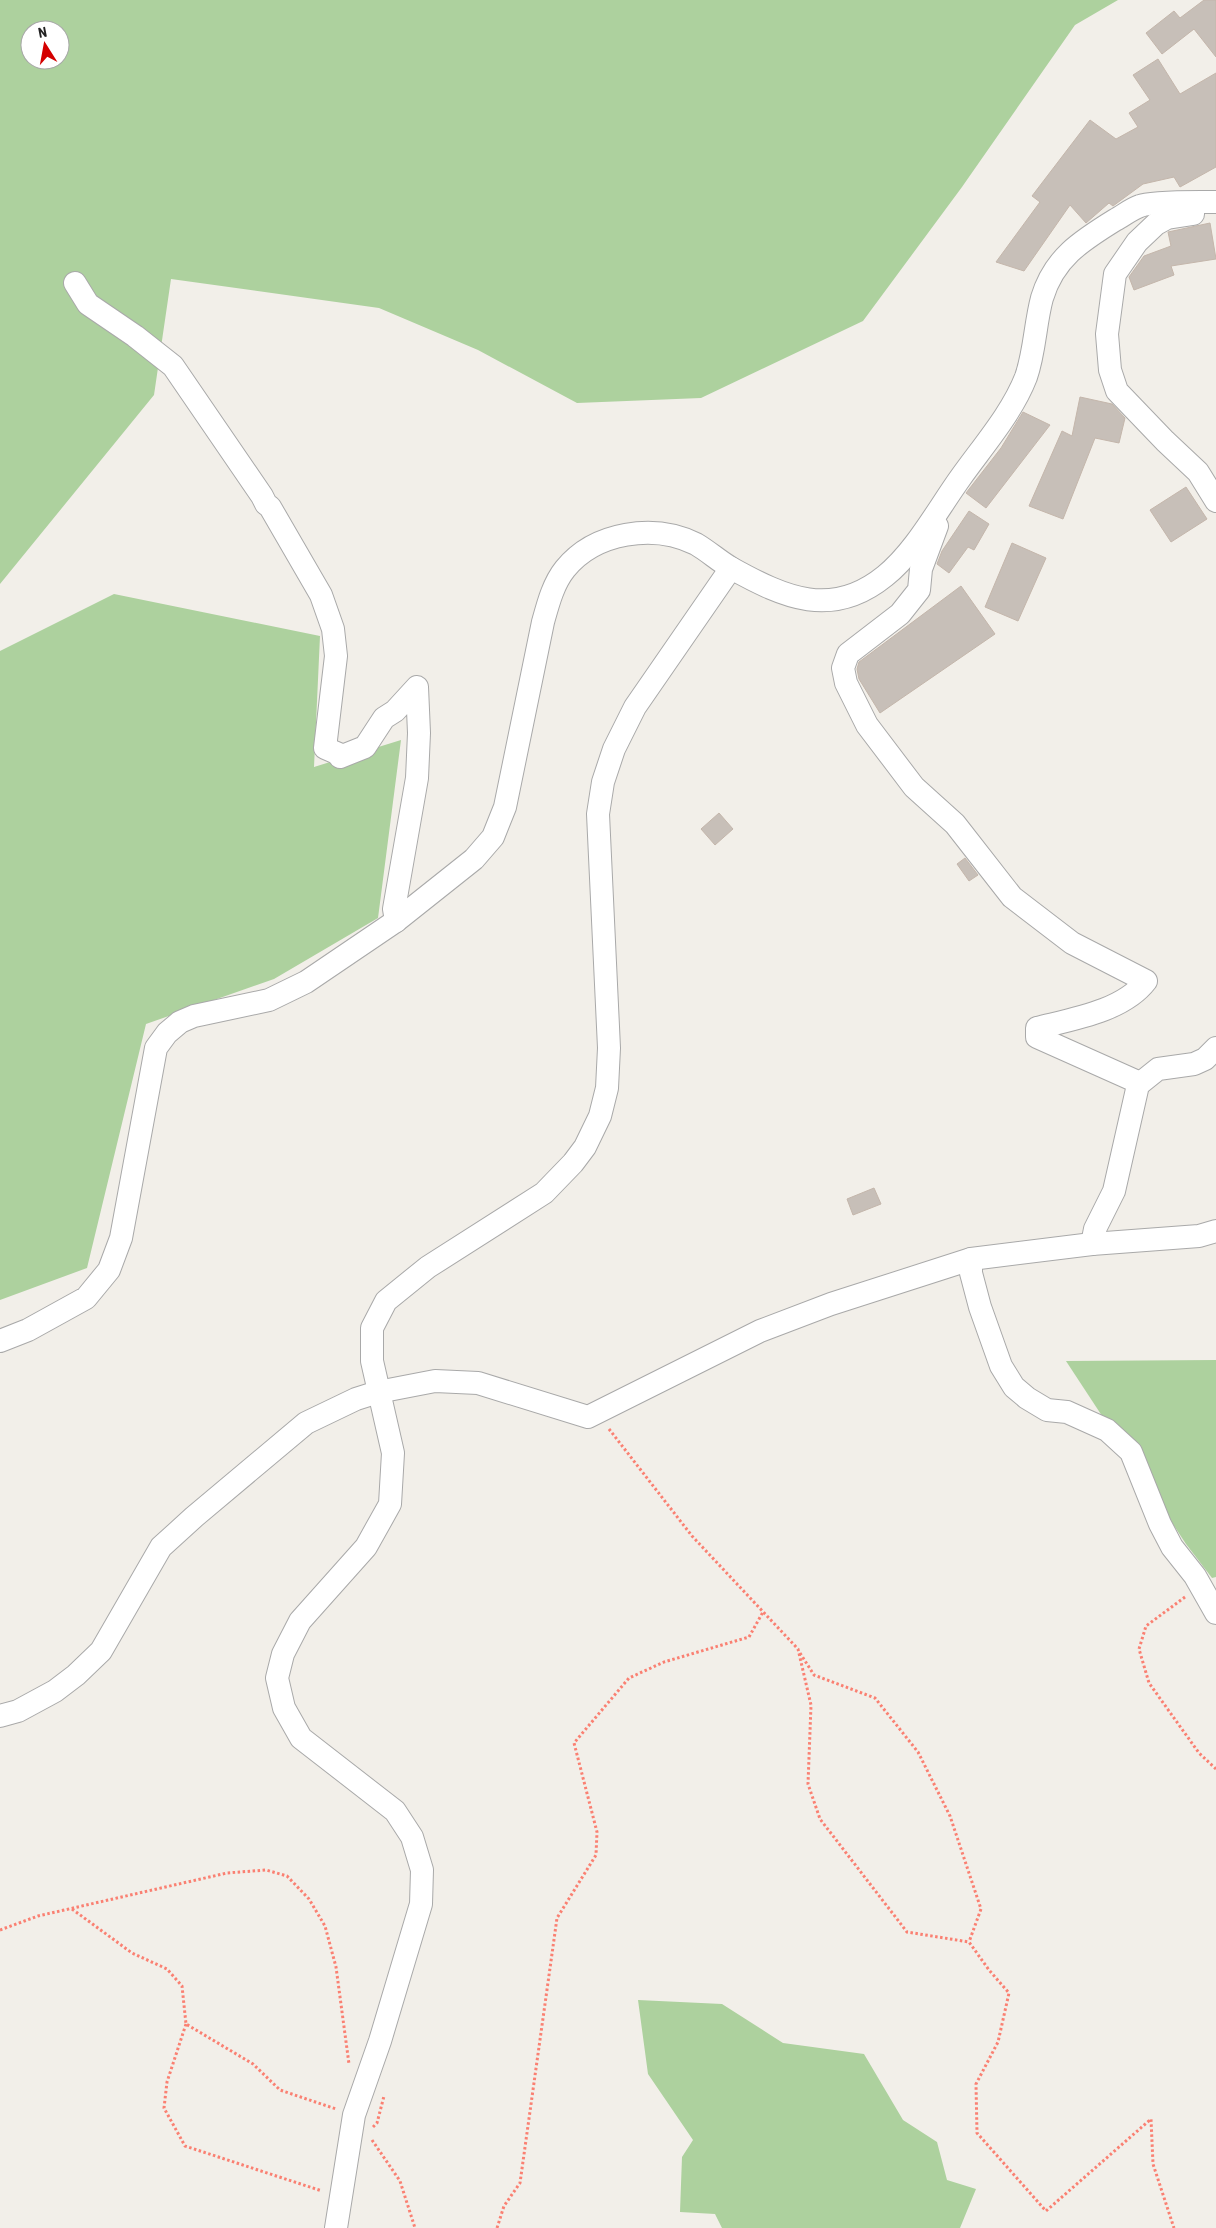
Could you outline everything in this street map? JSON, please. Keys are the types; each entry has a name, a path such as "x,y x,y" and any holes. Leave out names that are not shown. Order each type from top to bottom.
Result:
{"street":[{"path":"1216,202 1210,210 1168,218 1156,224 1137,242 1114,274 1106,334 1110,370 1117,391 1198,472 1216,500"},
{"path":"0,1341 28,1330 86,1298 109,1270 121,1238 156,1048 166,1033 180,1022 194,1016 269,1000 306,982 396,921 474,859 493,837 505,807 543,622 552,593 564,569 585,550 608,539 631,533 662,533 695,544 731,568 789,595 812,602 860,593 887,575 911,548 1016,398 1032,358 1042,300 1048,280 1061,260 1085,238 1141,205 1216,202"},
{"path":"75,283 88,304 135,336 173,366 266,504 270,507 321,595 332,629 336,656 326,748 339,754 340,757 365,747 384,718 395,711 417,687 419,733 417,778 394,910 396,921"},
{"path":"935,513 939,523 921,569 919,590 900,614 848,654 843,668 846,683 867,725 914,787 955,824 1012,898 1072,943 1146,981 1138,992 1096,1014 1037,1028 1038,1037 1140,1083"},
{"path":"336,2228 340,2197 363,2122 380,2041 421,1904 422,1870 412,1837 395,1811 301,1738 284,1708 278,1678 283,1654 300,1621 366,1548 390,1504 393,1453 372,1361 372,1328 386,1301 428,1267 544,1193 585,1147 600,1116 607,1088 609,1048 598,814 603,782 614,749 635,707 731,568"},
{"path":"1092,1244 1094,1229 1114,1191 1133,1099 1140,1083 1158,1069 1194,1064 1204,1059 1216,1048"},
{"path":"0,1716 18,1711 56,1692 102,1651 161,1547 194,1517 306,1423 356,1400 378,1392 435,1381 478,1384 588,1417 760,1330 831,1304 971,1259 1092,1244 1199,1236 1216,1231"},
{"path":"971,1259 971,1273 980,1307 1001,1366 1014,1387 1027,1398 1047,1410 1067,1412 1107,1430 1131,1452 1160,1524 1172,1547 1195,1576 1216,1613"}],"path":[{"path":"596,1413 692,1536 798,1649 814,1675 875,1698 918,1752 950,1816 981,1910 969,1942"},
{"path":"1200,1586 1146,1626 1139,1649 1148,1683 1199,1753 1216,1769"},
{"path":"497,2228 504,2206 520,2183 557,1918 596,1855 597,1832 574,1742 629,1678 664,1662 749,1637 763,1612"},
{"path":"798,1649 811,1705 808,1784 820,1819 907,1932 969,1942 989,1970 1009,1993 998,2042 976,2084 977,2133 1046,2211 1151,2119 1153,2164 1174,2228"},
{"path":"0,1930 38,1916 227,1873 266,1870 287,1876 309,1899 325,1926 336,1967 349,2064"},
{"path":"72,1909 132,1953 167,1969 182,1986 186,2024 167,2082 164,2108 185,2146 340,2197"},
{"path":"186,2024 253,2064 280,2090 363,2122 377,2123 386,2088"},
{"path":"372,2136 372,2142 400,2181 415,2228"}],"green space":[{"path":"0,0 1118,0 1075,25 962,187 863,321 701,398 577,403 478,350 379,308 171,279 154,395 0,584"},
{"path":"114,594 320,636 314,767 401,740 378,918 274,979 146,1024 87,1268 0,1300 0,651"},
{"path":"1216,1360 1216,1577 1212,1578 1186,1544 1066,1361"},
{"path":"638,2000 722,2004 783,2043 864,2054 903,2120 937,2142 947,2180 976,2189 960,2228 722,2228 715,2214 680,2212 682,2157 693,2140 648,2074"}],"building":[{"path":"1204,0 1216,0 1216,57 1194,29 1162,54 1146,33 1174,11 1180,18"},
{"path":"1158,59 1180,94 1216,73 1216,167 1180,187 1174,177 1143,184 1113,206 1109,203 1086,223 1070,205 1024,271 996,262 1040,202 1032,196 1090,120 1116,139 1138,127 1129,113 1150,100 1133,75"},
{"path":"1210,223 1216,259 1171,266 1174,275 1134,290 1129,277 1144,256 1171,246 1168,232"},
{"path":"1080,397 1112,404 1125,418 1119,443 1095,438 1063,519 1029,506 1062,431 1072,436"},
{"path":"1023,412 1050,425 986,508 966,493 1001,448"},
{"path":"1186,487 1207,519 1171,542 1150,510"},
{"path":"969,511 989,524 974,550 968,547 949,573 937,564 942,551"},
{"path":"1012,543 1046,558 1018,621 985,607"},
{"path":"961,586 995,634 880,713 859,679 857,669 859,662"},
{"path":"719,813 733,829 715,845 701,829"},
{"path":"965,858 978,875 969,881 957,864"},
{"path":"874,1188 881,1204 853,1215 847,1199"}]}
